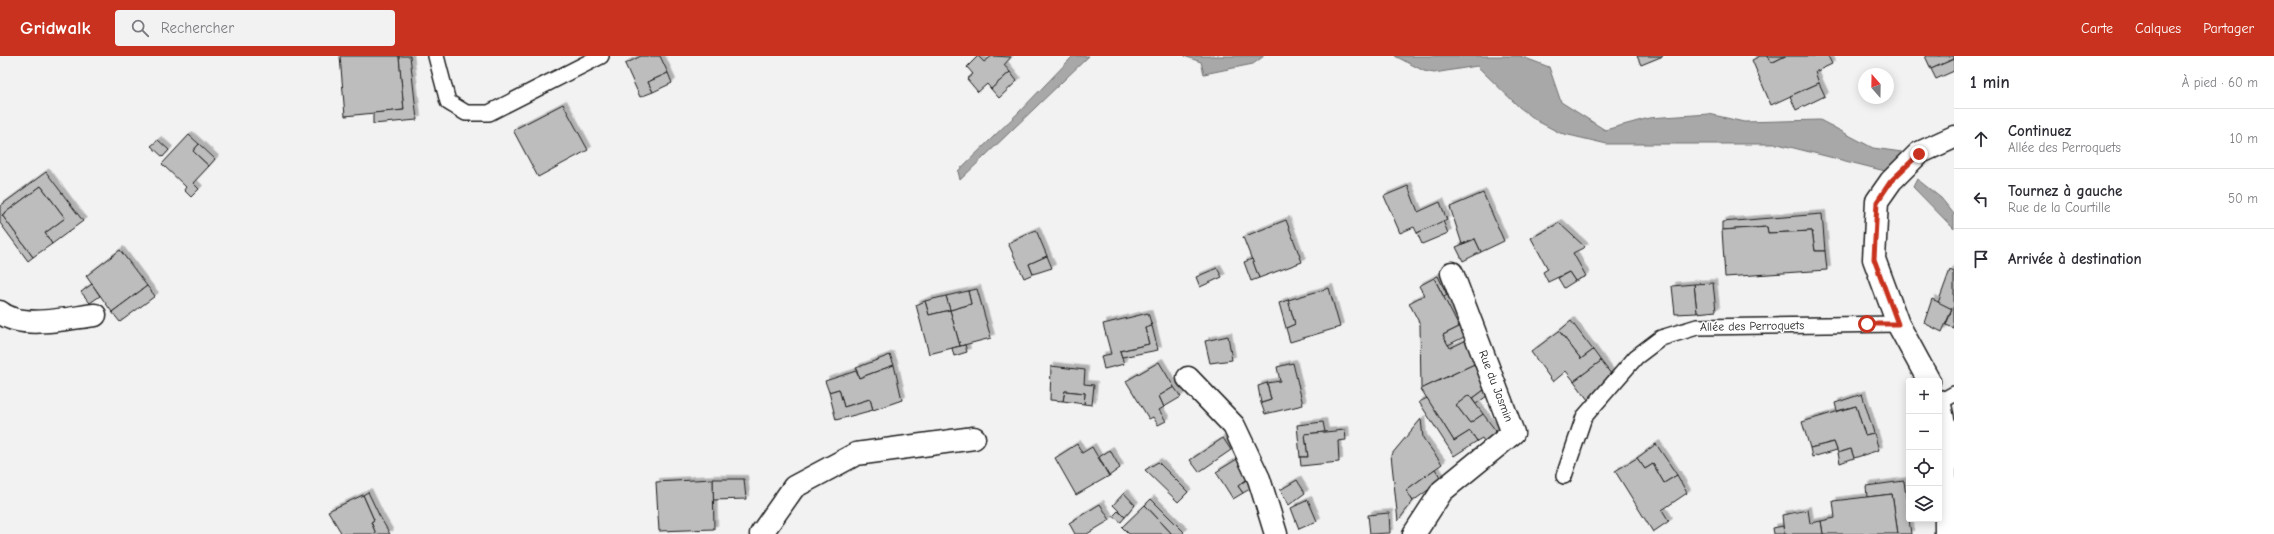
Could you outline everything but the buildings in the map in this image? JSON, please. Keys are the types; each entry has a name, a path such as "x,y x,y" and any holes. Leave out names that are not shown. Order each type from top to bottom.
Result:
{"street":[{"path":"1927,378 1898,324 1874,259 1877,202 1891,181 1919,154 1954,137"},
{"name":"Rue du Jasmin","path":"1414,534 1442,490 1514,433 1452,273"},
{"path":"0,312 11,319 23,321 57,320 95,315"},
{"path":"1188,378 1234,426 1259,479 1276,534"},
{"path":"1944,399 1946,534"},
{"path":"761,534 794,487 856,454 974,438"}],"lane":[{"path":"436,56 448,102 466,113 488,113 601,56"},
{"name":"Allée des Perroquets","path":"1564,476 1584,417 1636,357 1661,338 1697,327 1898,324"}],"shaded area":[{"path":"1073,56 1089,56 960,180 958,171 1019,112"},
{"path":"1184,56 1264,56 1253,64 1204,74 1201,62"},
{"path":"1395,56 1520,56 1549,67 1561,102 1605,130 1649,118 1709,114 1744,122 1820,120 1873,148 1902,152 1893,173 1778,144 1607,144 1560,133 1539,122 1519,107 1477,66 1434,73 1424,71"},
{"path":"1917,179 1941,198 1954,214 1954,229 1913,187"}],"route":[{"path":"1867,324 1898,324 1874,259 1877,202 1891,181 1919,154"}]}
